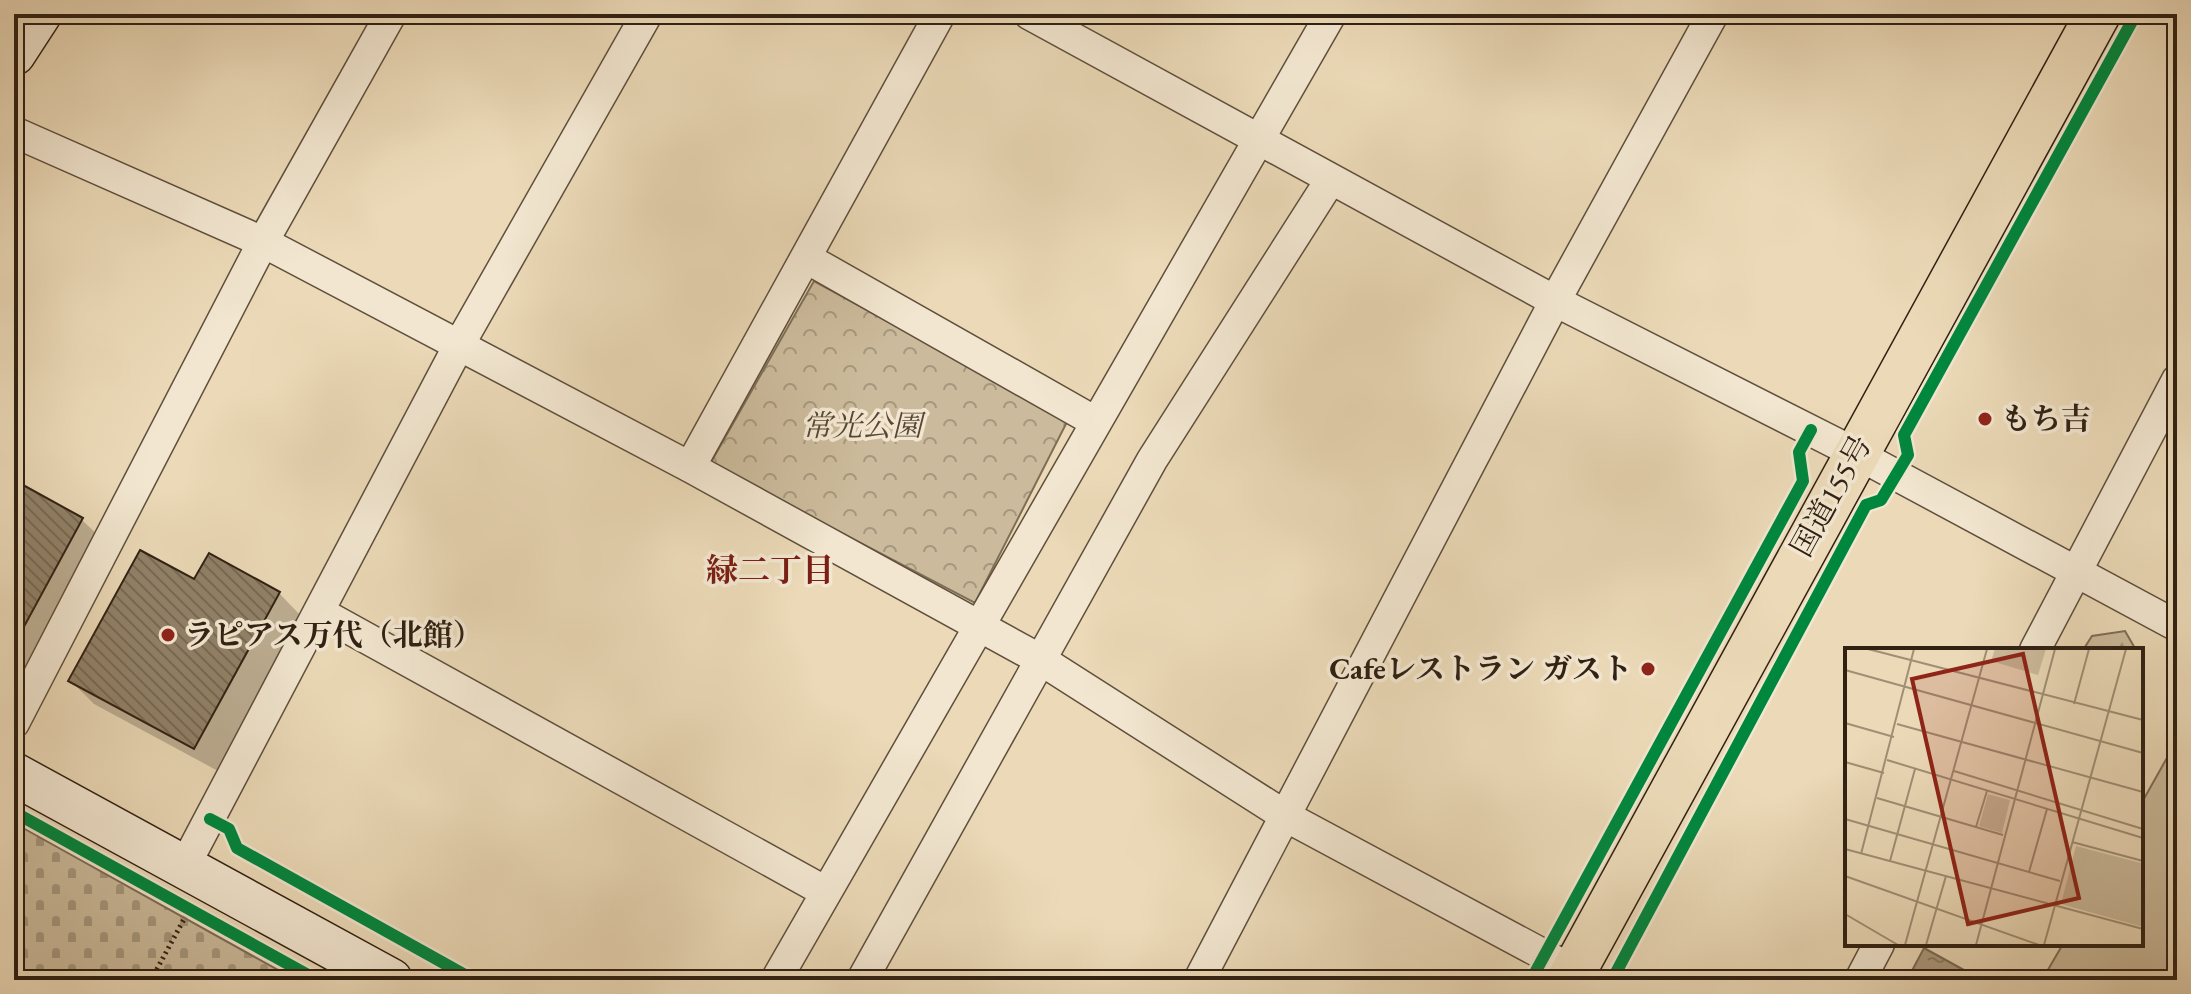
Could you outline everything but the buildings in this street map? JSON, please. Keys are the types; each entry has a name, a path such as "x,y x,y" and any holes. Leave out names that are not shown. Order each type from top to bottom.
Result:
{"highway":[{"name":"国道155号","path":"1578,977 1855,453 2098,14"}],"street":[{"path":"14,54 40,14"},
{"path":"14,723 263,242 391,14"},
{"path":"184,867 321,613 459,345 647,14"},
{"path":"690,467 808,259 940,14"},
{"path":"1029,14 1555,301 1855,453 2177,626"},
{"path":"776,980 981,628 1094,421 1331,14"},
{"path":"1199,980 1555,301 1713,14"},
{"path":"14,132 263,242 690,467 1041,660 1287,817 1578,977"},
{"path":"862,980 1152,460 1331,179"},
{"path":"808,259 1094,421"},
{"path":"2036,648 2177,380"},
{"path":"321,613 826,892"},
{"path":"14,774 391,980"},
{"path":"1860,980 1878,946"}],"path":[{"path":"151,980 189,909"}],"green space":[{"name":"常光公園","path":"814,281 1068,420 975,603 710,464"},
{"path":"2125,631 2135,648 2084,648 2092,636"},
{"path":"2177,740 2177,980 2042,980 2062,946 2143,946 2143,800"},
{"path":"14,823 296,980 14,980"}],"water":[{"path":"1924,948 1982,980 1907,980"}],"cycle path":[{"path":"1612,980 1866,505 1881,500 1908,455 1904,435 2136,14"},
{"path":"1531,980 1803,481 1799,452 1811,430"},
{"path":"14,812 317,980"},
{"path":"210,819 229,829 237,848 474,980"}],"place":[{"name":"もち吉","path":"1985,419"},
{"name":"ラピアス万代（北館）","path":"168,635"},
{"name":"Cafeレストラン ガスト","path":"1648,669"}],"district":[{"name":"緑二丁目","path":"770,570"}]}
